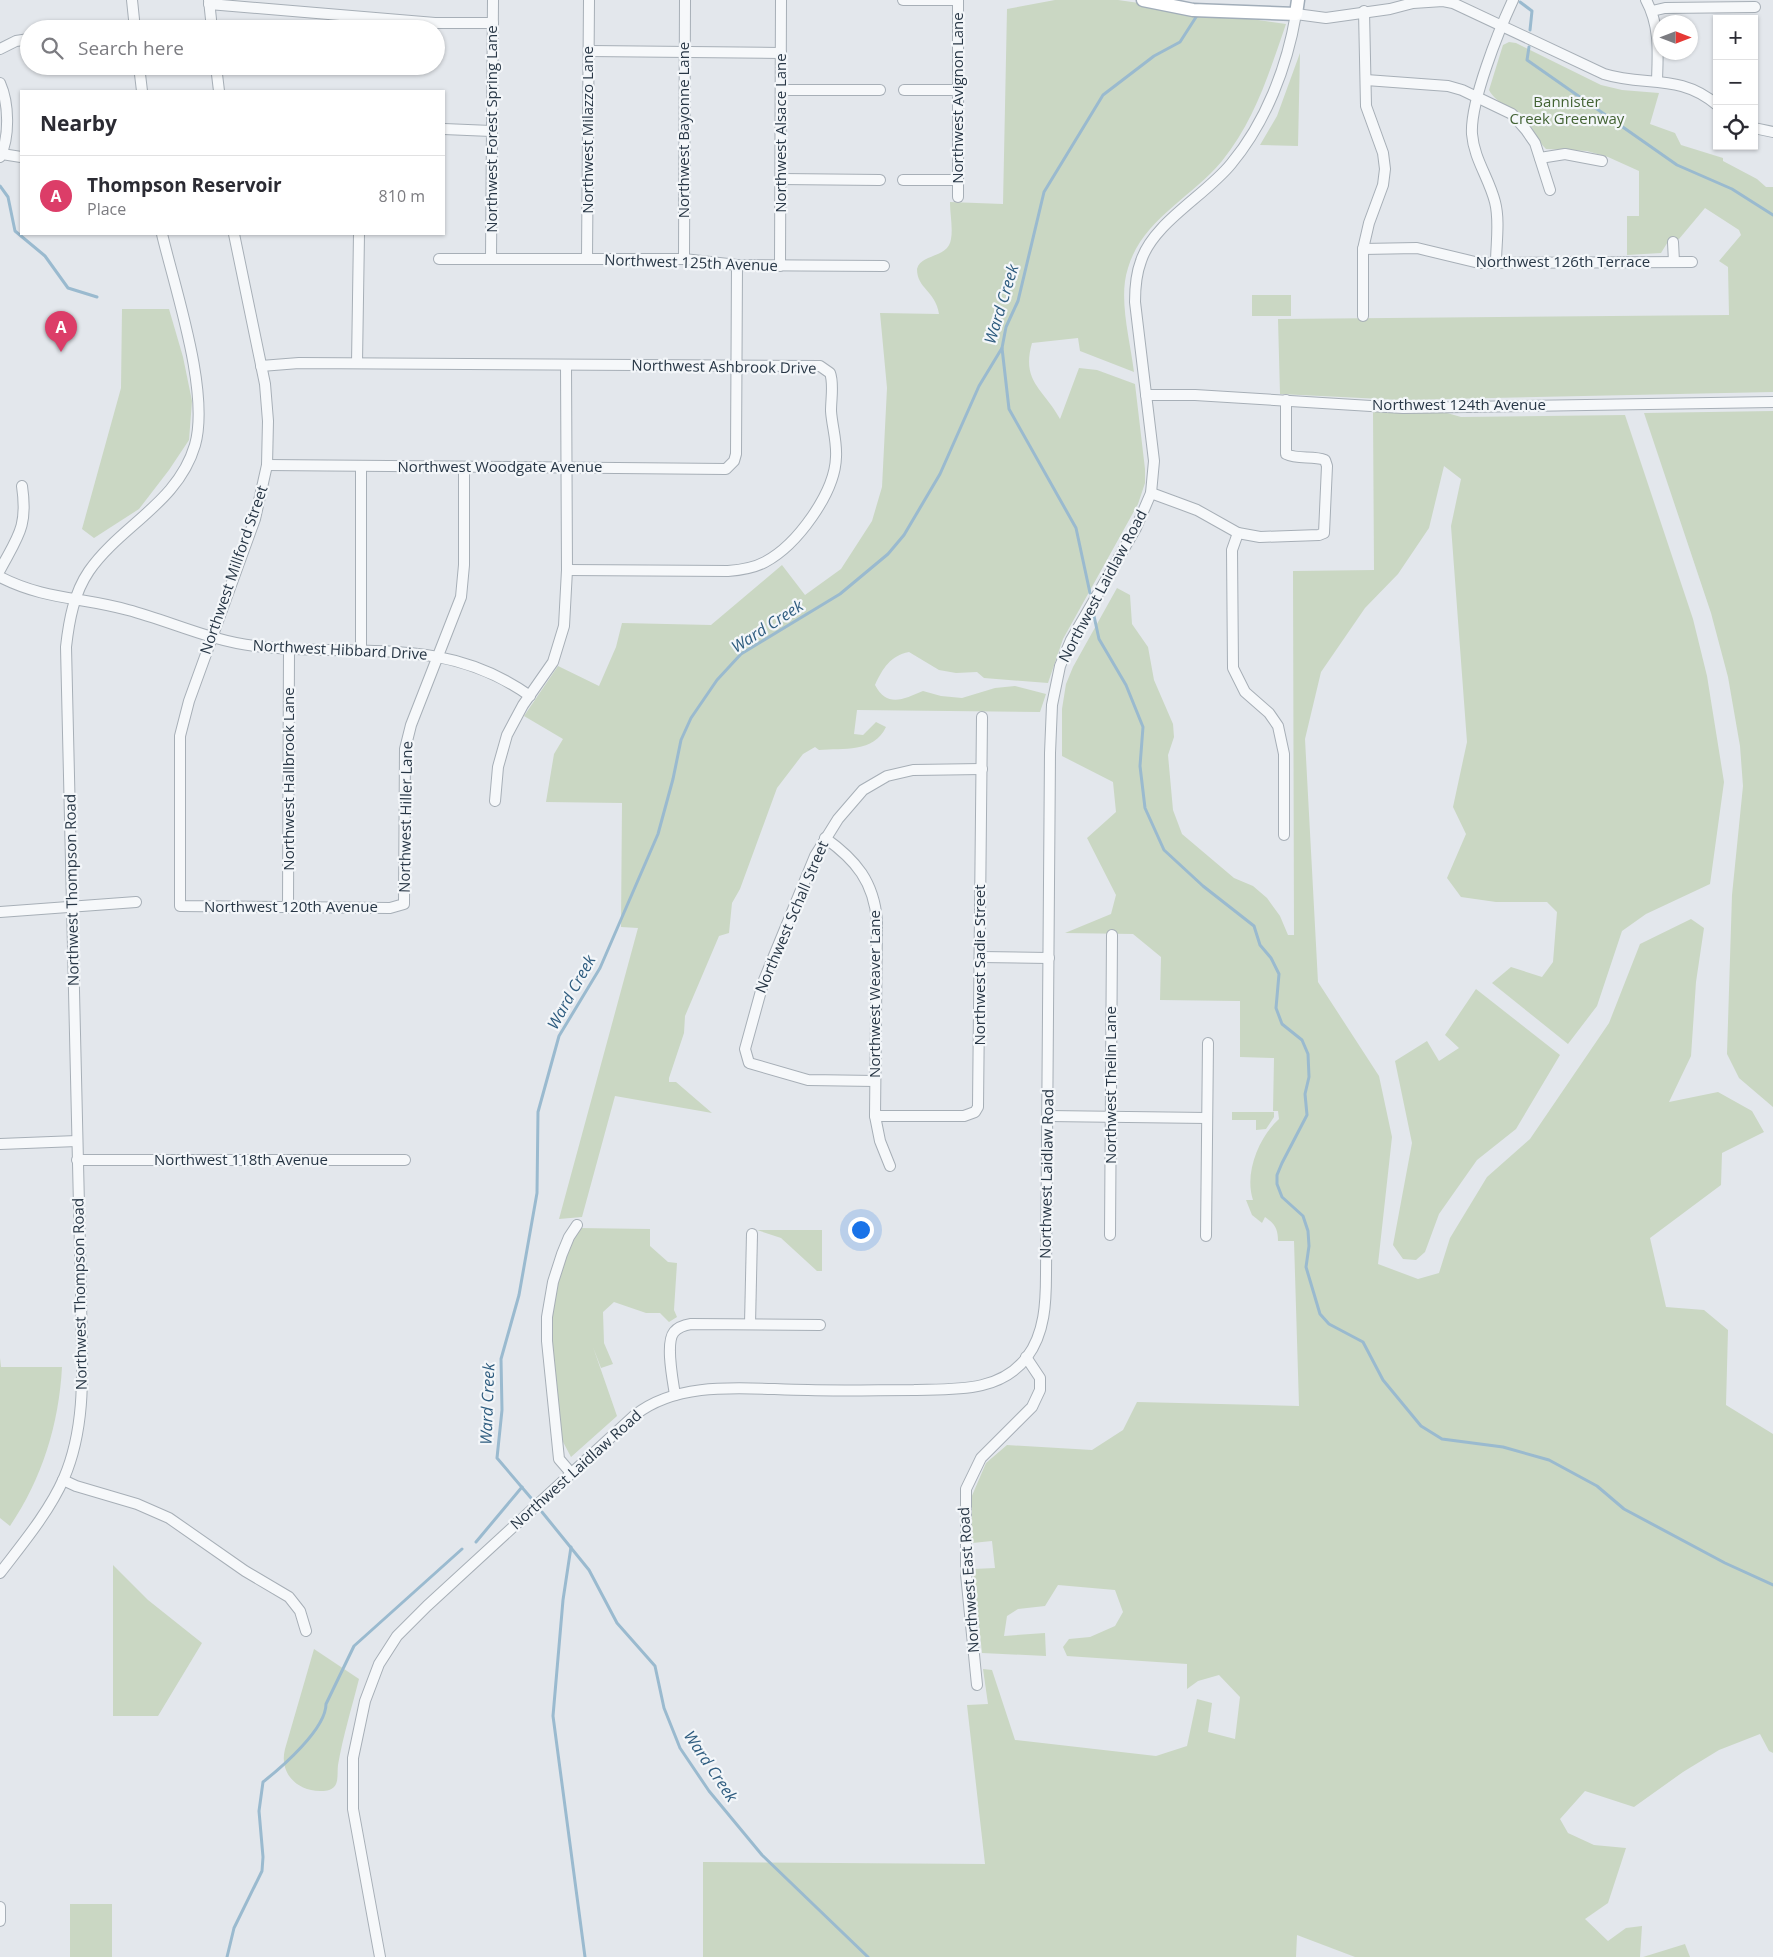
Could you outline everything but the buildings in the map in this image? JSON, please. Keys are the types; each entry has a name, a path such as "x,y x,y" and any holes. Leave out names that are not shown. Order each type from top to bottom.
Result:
{"main road":[{"path":"1144,0 1168,6 1210,10 1296,14"},
{"name":"Northwest Laidlaw Road","path":"1296,14 1298,0"}],"street":[{"path":"132,0 134,20"},
{"name":"Northwest Forest Spring Lane","path":"491,259 493,0"},
{"name":"Northwest Milazzo Lane","path":"588,259 589,0"},
{"name":"Northwest Bayonne Lane","path":"684,259 685,0"},
{"name":"Northwest Alsace Lane","path":"780,266 781,0"},
{"path":"903,0 958,0"},
{"name":"Northwest Avignon Lane","path":"958,0 958,197"},
{"path":"1496,263 1496,208 1493,194 1476,154 1472,132 1478,96 1500,27 1512,0"},
{"path":"1646,0 1652,11 1658,35 1657,80"},
{"path":"1296,14 1326,18 1364,11 1390,9 1413,3 1443,1 1453,3 1500,27 1522,34 1604,74 1624,79 1657,80 1688,87 1713,103"},
{"path":"211,20 209,2 403,20"},
{"path":"1652,11 1665,8 1755,7"},
{"path":"1363,316 1363,249 1369,223 1384,185 1385,169 1380,144 1369,118 1364,11"},
{"name":"Northwest Laidlaw Road","path":"380,1957 357,1836 352,1791 355,1743 374,1674 384,1653 403,1628 643,1409 675,1395 722,1390 834,1391 969,1388 1005,1377 1026,1358 1042,1321 1046,1296 1050,736 1052,705 1056,682 1071,640 1131,538 1151,493 1154,461 1135,302 1136,278 1141,259 1153,238 1219,178 1246,144 1262,117 1277,82 1287,55 1296,14"},
{"path":"445,23 493,23"},
{"path":"0,49 20,40"},
{"path":"589,51 781,53"},
{"path":"140,75 142,90"},
{"path":"217,75 219,90"},
{"path":"1366,80 1448,86 1478,96 1512,114 1526,130 1540,158 1550,190"},
{"path":"0,83 5,102 6,129 1,155 20,157"},
{"path":"781,90 880,90"},
{"path":"904,90 958,90"},
{"path":"445,129 491,131"},
{"path":"1758,129 1773,132"},
{"path":"1540,158 1564,154 1602,161"},
{"path":"781,179 880,180"},
{"path":"903,180 958,180"},
{"name":"Northwest Thompson Road","path":"0,1573 48,1508 63,1480 76,1439 82,1389 66,647 70,618 83,581 111,545 162,501 177,483 195,445 198,424 196,383 162,235"},
{"name":"Northwest Millford Street","path":"180,906 180,736 189,701 257,510 267,465 267,404 234,235"},
{"path":"356,363 359,235"},
{"path":"1673,242 1674,262"},
{"name":"Northwest 126th Terrace","path":"1363,249 1417,248 1440,252 1470,262 1692,262"},
{"name":"Northwest 125th Avenue","path":"439,259 684,259 737,265 884,266"},
{"path":"736,366 737,265"},
{"name":"Northwest Ashbrook Drive","path":"261,366 299,363 820,366 830,373 836,457 827,492 814,513 782,550 766,562 748,568 728,571 567,570"},
{"path":"495,801 497,772 504,745 517,714 553,662 561,639 566,608 567,570 566,365"},
{"name":"Northwest Woodgate Avenue","path":"267,465 723,469 732,465 736,454 736,366"},
{"name":"Northwest 124th Avenue","path":"1146,394 1286,400 1404,408 1773,402"},
{"path":"1151,493 1197,510 1238,533 1260,536 1319,535 1324,533 1327,466 1324,460 1320,458 1292,457 1286,454 1286,400"},
{"path":"361,467 361,649"},
{"name":"Northwest Hiller Lane","path":"402,906 405,901 405,749 408,732 458,606 462,588 464,468"},
{"path":"0,570 19,534 25,516 22,486"},
{"path":"1238,533 1232,550 1233,668 1245,692 1269,713 1278,726 1284,754 1284,835"},
{"name":"Northwest Hibbard Drive","path":"0,577 35,592 131,611 213,637 255,646 289,649 361,649 438,656 488,671 530,696"},
{"name":"Northwest Hallbrook Lane","path":"288,908 289,649"},
{"name":"Northwest Sadie Street","path":"875,1116 964,1116 975,1112 979,1100 982,717"},
{"name":"Northwest Schall Street","path":"876,1081 808,1080 749,1063 746,1044 764,980 815,856 838,818 863,790 886,776 913,770 982,769"},
{"name":"Northwest Weaver Lane","path":"826,838 846,853 861,869 874,898 877,921 875,1116 880,1141 890,1166"},
{"path":"0,912 136,902"},
{"name":"Northwest 120th Avenue","path":"180,906 288,908 390,908 402,906"},
{"name":"Northwest Thelin Lane","path":"1110,1235 1112,935"},
{"path":"980,957 1049,958"},
{"path":"1206,1236 1208,1043"},
{"path":"1048,1116 1207,1118"},
{"path":"0,1144 77,1141"},
{"name":"Northwest 118th Avenue","path":"78,1160 404,1160"},
{"path":"572,1473 559,1459 547,1331 548,1307 553,1282 569,1237 577,1225"},
{"path":"750,1324 752,1234"},
{"path":"675,1395 670,1345 674,1332 678,1328 691,1324 820,1325"},
{"name":"Northwest East Road","path":"977,1685 966,1574 964,1498 969,1479 981,1458 1032,1407 1037,1399 1040,1378 1026,1358"},
{"path":"63,1480 136,1504 169,1518 245,1571 289,1597 300,1610 306,1630"},
{"path":"0,1907 0,1921"}],"green space":[{"path":"1055,0 1118,0 1286,24 1260,96 1234,145 1210,174 1156,223 1144,236 1135,251 1128,268 1124,292 1124,305 1134,372 1080,351 1078,338 1032,343 1029,367 1032,376 1035,384 1060,419 1079,368 1097,370 1135,384 1145,469 1145,483 1138,504 1063,639 1048,683 984,678 977,672 956,673 939,670 909,652 892,660 881,673 875,685 885,697 896,700 923,691 941,696 962,698 995,688 1015,686 1046,694 1040,712 857,710 854,734 863,735 876,722 886,727 874,741 857,748 848,749 819,750 815,747 803,754 777,788 740,889 732,903 729,933 719,936 685,1016 684,1033 669,1078 669,1082 676,1082 712,1113 615,1096 582,1217 559,1219 638,928 621,927 622,803 546,802 554,754 563,739 524,716 558,666 599,686 616,647 622,623 711,625 782,565 805,595 841,569 872,521 882,487 887,388 880,313 939,314 934,300 920,281 917,269 924,260 945,250 949,245 952,230 950,202 1003,204 1007,9"},
{"name":"Bannister Creek Greenway","path":"1509,42 1516,43 1601,85 1622,90 1659,93 1650,124 1675,133 1681,145 1723,158 1723,161 1757,179 1766,187 1773,187 1773,392 1402,400 1280,394 1278,319 1729,315 1728,267 1719,261 1741,235 1739,230 1705,208 1679,239 1669,240 1661,253 1627,255 1627,216 1639,216 1639,171 1608,157 1587,151 1546,149 1526,120 1496,99 1489,90 1503,45"},
{"path":"1300,53 1298,146 1260,145 1277,116"},
{"path":"1252,295 1291,295 1291,316 1252,316"},
{"path":"122,309 169,309 183,357 192,401 189,440 139,509 94,538 82,529 121,388"},
{"path":"1773,411 1773,1107 1739,1078 1727,1054 1732,895 1743,786 1740,746 1728,677 1711,613 1644,413"},
{"path":"1373,412 1447,413 1461,417 1625,415 1693,619 1707,676 1724,782 1710,884 1646,914 1622,931 1597,1006 1568,1044 1492,983 1511,967 1542,977 1553,962 1557,912 1547,902 1496,902 1461,897 1447,878 1466,834 1453,807 1467,742 1451,526 1461,479 1444,466 1429,528 1398,574 1365,608 1321,672 1305,739 1318,982 1379,1076 1392,1137 1378,1264 1418,1279 1439,1273 1450,1238 1487,1177 1530,1139 1609,1023 1640,944 1691,919 1704,928 1696,982 1691,1056 1669,1102 1718,1092 1752,1111 1764,1132 1722,1153 1721,1185 1650,1238 1666,1307 1704,1310 1728,1330 1726,1405 1773,1434 1773,1753 1769,1751 1760,1734 1719,1750 1683,1772 1634,1807 1585,1791 1560,1819 1568,1833 1594,1845 1626,1848 1608,1903 1585,1919 1608,1941 1626,1928 1642,1926 1640,1957 1355,1957 1297,1935 1296,1957 703,1957 703,1862 985,1864 967,1705 988,1704 983,1669 992,1670 1015,1740 1156,1756 1187,1746 1197,1699 1212,1703 1208,1732 1235,1739 1240,1697 1219,1675 1198,1681 1187,1689 1187,1664 1067,1656 1063,1647 1069,1639 1090,1637 1115,1626 1123,1612 1115,1590 1058,1585 1045,1606 1018,1609 1007,1616 1004,1636 1045,1633 1046,1656 982,1653 973,1569 995,1568 992,1541 972,1543 971,1498 986,1463 1007,1445 1092,1450 1123,1430 1137,1402 1299,1406 1294,1241 1278,1241 1277,1230 1274,1225 1265,1217 1262,1223 1252,1215 1246,1200 1253,1200 1250,1178 1255,1156 1265,1135 1279,1119 1278,1111 1273,1111 1274,1058 1240,1057 1240,1001 1160,1000 1161,957 1133,934 1065,933 1111,914 1116,895 1087,838 1116,812 1113,782 1062,756 1062,709 1066,684 1073,667 1117,588 1130,595 1132,624 1148,647 1154,680 1173,724 1174,737 1168,755 1173,810 1182,834 1234,878 1253,886 1267,898 1280,916 1288,935 1294,935 1293,571 1374,570"},
{"path":"1476,989 1560,1055 1516,1129 1477,1160 1439,1214 1425,1252 1416,1260 1403,1259 1393,1245 1412,1143 1395,1061 1427,1041 1439,1061 1459,1048 1445,1035"},
{"path":"1232,1112 1274,1112 1274,1117 1266,1129 1256,1130 1256,1120 1232,1120"},
{"path":"578,1228 650,1229 650,1246 668,1262 677,1263 674,1310 677,1317 669,1322 660,1313 646,1313 614,1302 603,1312 604,1343 613,1364 601,1368 593,1347 617,1416 571,1457 562,1440 549,1338 557,1276"},
{"path":"757,1230 822,1230 822,1271 817,1271 781,1238"},
{"path":"0,1358 1,1367 62,1367 57,1409 47,1450 31,1489 10,1526 0,1518"},
{"path":"113,1565 148,1600 202,1643 158,1716 113,1716"},
{"path":"314,1649 359,1679 340,1754 337,1782 332,1788 324,1791 304,1788 291,1779 287,1772 284,1757"},
{"path":"70,1904 112,1904 112,1957 70,1957"},
{"path":"1685,1944 1690,1957 1643,1957"}],"waterway":[{"path":"1520,2 1532,11 1530,30"},
{"name":"Ward Creek","path":"531,1498 497,1458 502,1410 501,1359 519,1295 537,1193 538,1112 559,1036 600,968 658,834 681,740 691,718 717,680 741,654 840,594 888,554 904,535 940,474 979,386 1002,348 1006,327 1018,301 1044,192 1103,95 1154,56 1180,42 1198,14"},
{"path":"1529,47 1527,60 1677,165 1732,189 1773,215"},
{"path":"0,186 8,197 15,231 45,256 68,288 97,297"},
{"path":"1002,348 1009,409 1076,528 1090,593"},
{"path":"1094,616 1099,639 1126,685 1143,727 1140,766 1145,808 1164,850 1203,886 1254,926 1260,945 1271,958 1279,974 1276,1008 1282,1024 1302,1040 1308,1054 1309,1077 1305,1094 1307,1115 1282,1163 1277,1175 1277,1184 1282,1197 1303,1216 1308,1231 1309,1246 1306,1267 1320,1314 1329,1324 1363,1342 1383,1380 1421,1426 1442,1439 1503,1447 1549,1460 1597,1486 1624,1509 1725,1563 1773,1585"},
{"path":"476,1542 522,1487"},
{"name":"Ward Creek","path":"542,1512 589,1570 617,1623 655,1666 664,1708 680,1748 709,1791 762,1855 868,1957"},
{"path":"571,1547 563,1600 553,1716 585,1957"},
{"path":"227,1957 234,1928 262,1871 263,1857 259,1811 263,1782 302,1747 319,1725 326,1704 354,1646 462,1549"}],"place":[{"name":"Thompson Reservoir","path":"61,352"}]}
